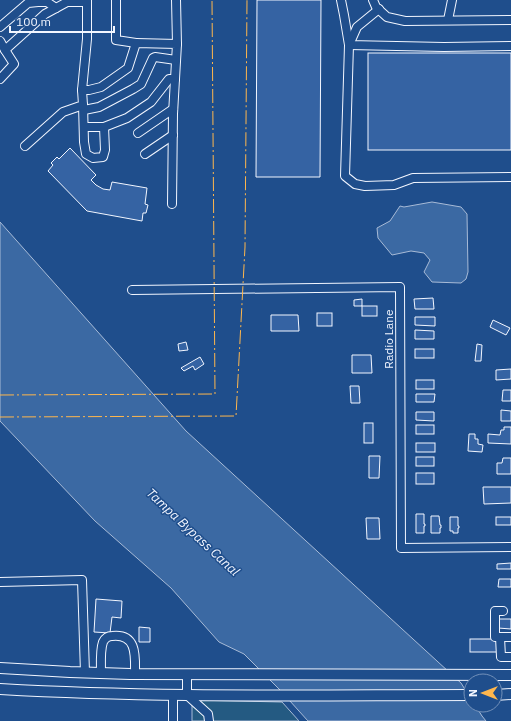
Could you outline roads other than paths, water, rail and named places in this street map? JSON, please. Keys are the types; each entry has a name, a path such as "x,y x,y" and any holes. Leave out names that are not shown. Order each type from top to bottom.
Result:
{"main road":[{"path":"0,668 85,673 188,675 511,675"},
{"path":"0,689 82,693 187,695 463,694"}],"street":[{"path":"116,0 116,40 136,43 176,44"},
{"path":"172,204 176,0"},
{"path":"340,0 349,46 345,176 355,184 365,186 394,184 414,178 511,177"},
{"path":"373,0 376,7 387,17 405,21 511,20"},
{"path":"448,20 452,0"},
{"path":"5,50 45,14 67,2 87,1 87,39 82,90 84,107 84,142 86,154 93,158 103,157 105,150 104,127"},
{"path":"0,27 28,3 47,2 56,8"},
{"path":"349,46 357,27 379,9"},
{"path":"0,41 14,64 0,79"},
{"path":"82,90 101,87 128,68 136,43"},
{"path":"349,46 511,46"},
{"path":"25,146 63,112 84,107 99,107 141,84 153,58 176,60"},
{"path":"84,127 104,127 127,118 151,102 169,79 175,79"},
{"path":"138,133 173,109"},
{"path":"145,154 173,135"},
{"name":"Radio Lane","path":"132,290 400,287 402,548 511,547"},
{"path":"0,582 82,580 85,673"},
{"path":"503,610 495,610 495,637 511,637"},
{"path":"101,673 103,641 107,637 115,636 128,639 132,644 135,653 135,674"},
{"path":"500,637 501,657 511,657"},
{"path":"188,675 187,695 208,714 209,721"},
{"path":"173,694 173,721"}],"water":[{"path":"432,202 461,207 467,214 468,272 466,279 461,283 432,282 424,272 430,260 424,253 411,251 392,255 378,238 377,228 390,221 400,206 404,207"},
{"name":"Tampa Bypass Canal","path":"0,222 186,431 461,683 463,686 463,713 480,713 486,721 308,721 244,654 219,642 171,588 95,521 0,421"}]}
